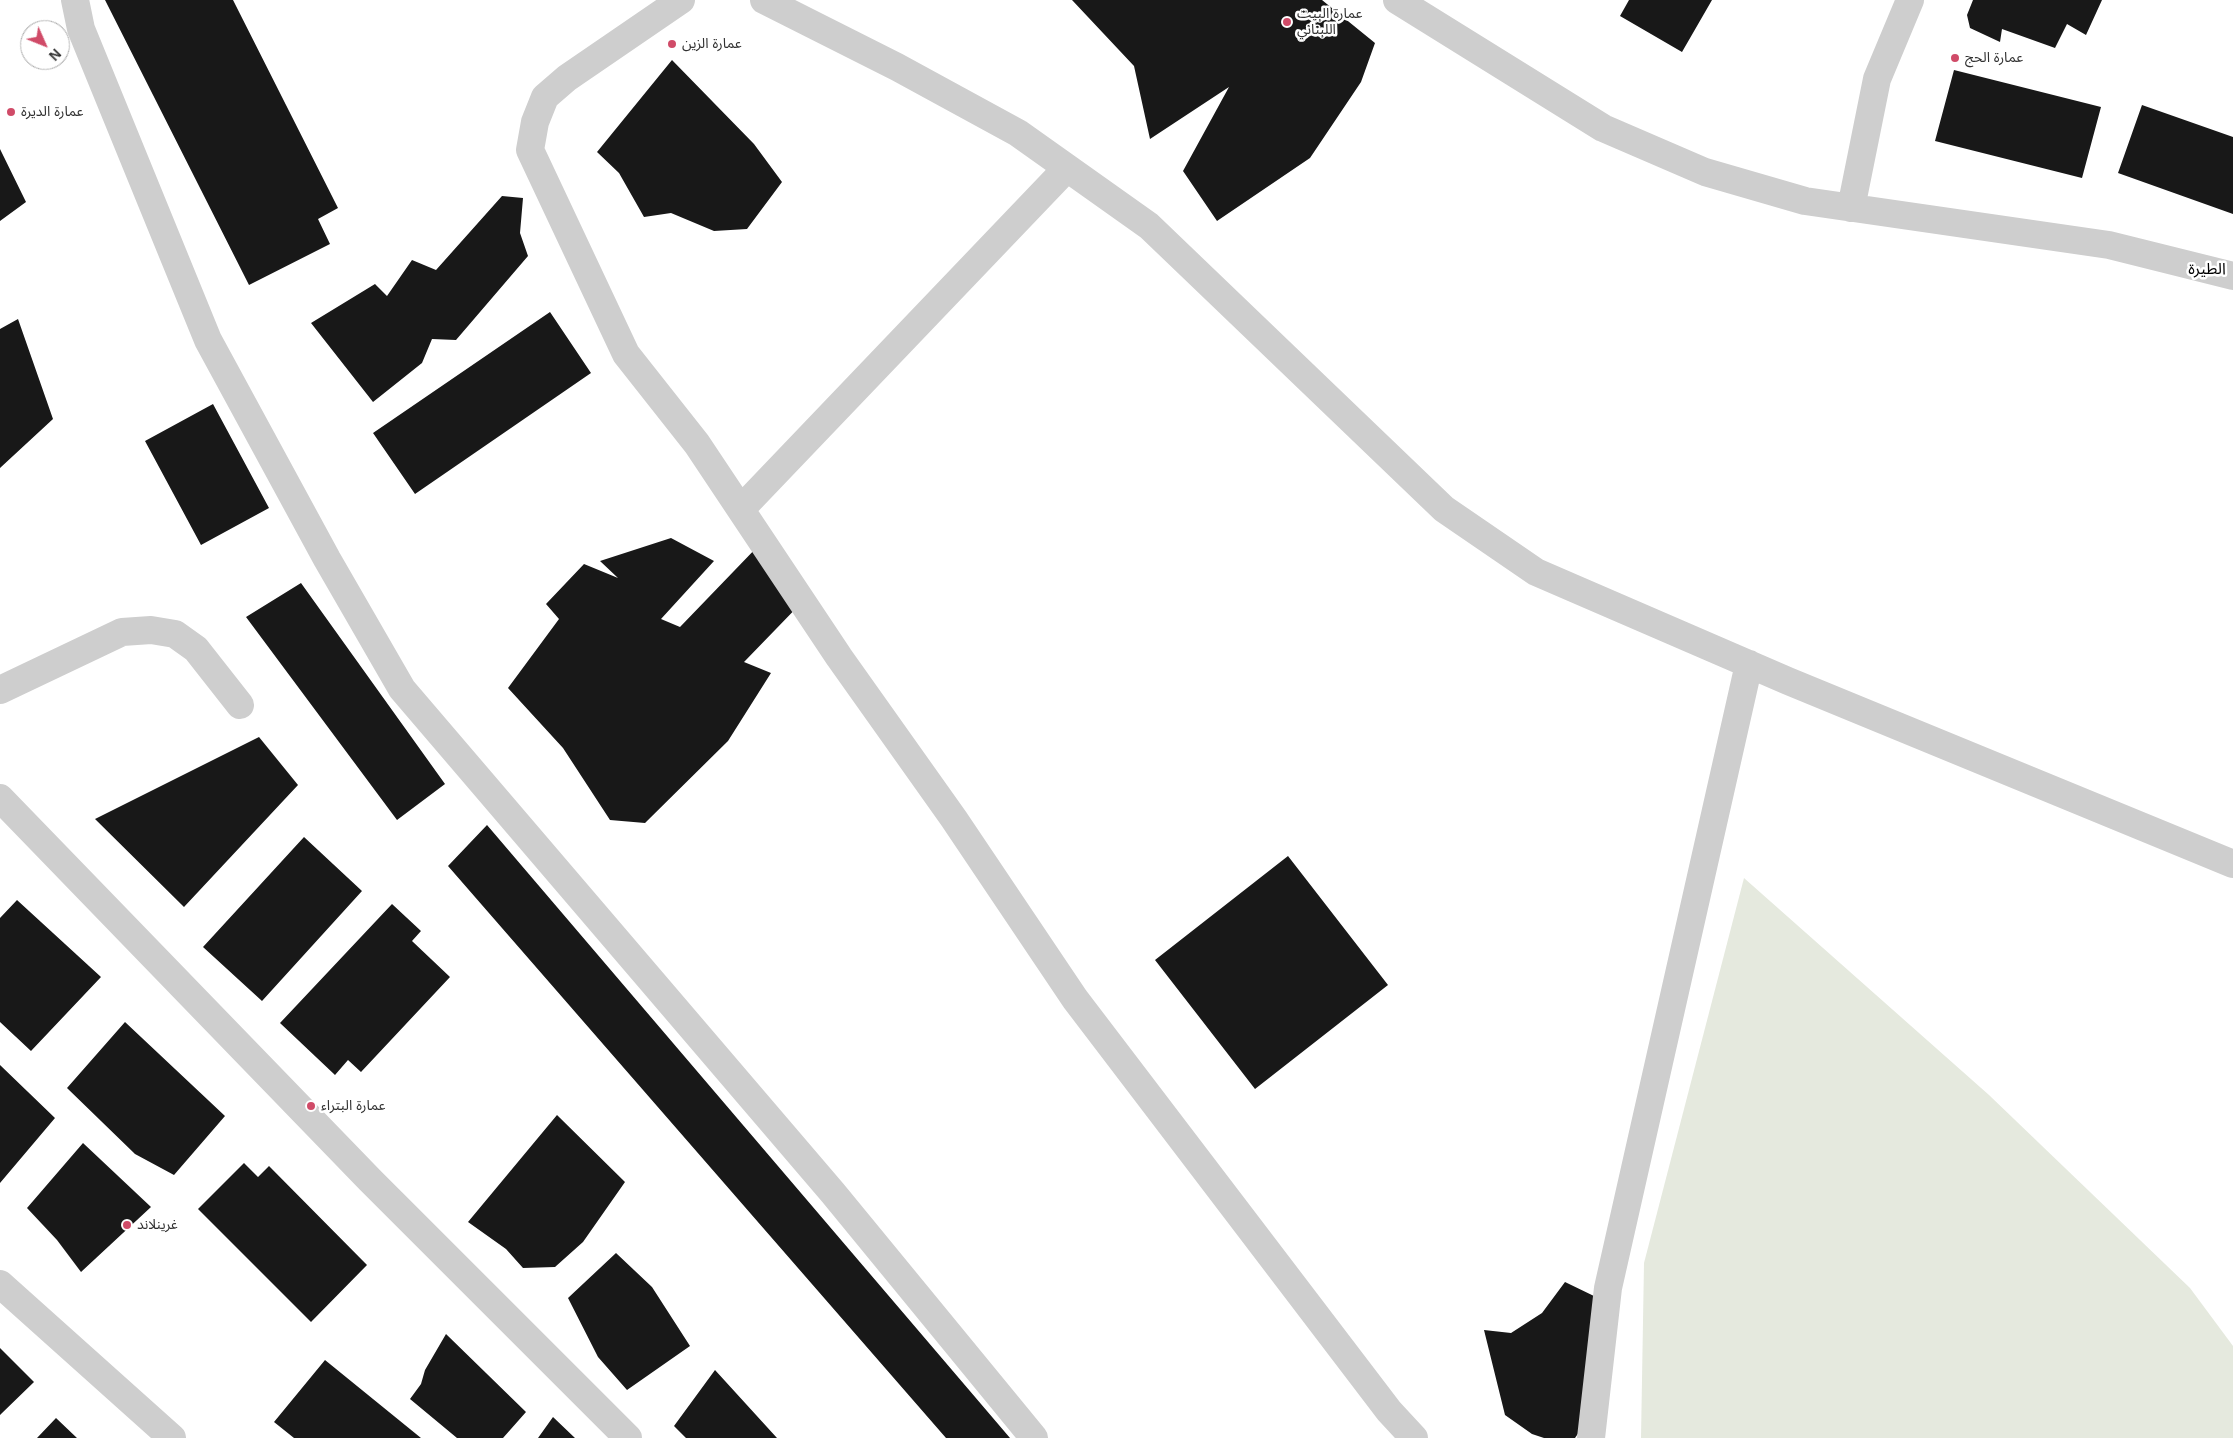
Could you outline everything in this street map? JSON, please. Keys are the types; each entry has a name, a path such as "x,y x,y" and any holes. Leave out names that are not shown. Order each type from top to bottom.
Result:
{"street":[{"path":"56,0 81,29"},
{"path":"75,0 81,29 208,340 327,559 402,689 833,1193 1034,1438"},
{"path":"681,0 568,78 545,97 535,122 530,150 626,354 697,444 839,657 954,820 1075,999 1389,1411 1414,1438"},
{"path":"764,0 898,67 1018,133 1149,226 1444,510 1536,572 1749,664 2233,864"},
{"path":"1397,0 1603,128 1705,172 1805,201 2109,245 2233,276"},
{"path":"1851,208 1877,79 1910,0"},
{"path":"740,509 1067,168"},
{"path":"0,690 122,632 151,630 175,634 196,649 240,705"},
{"path":"1591,1438 1608,1288 1749,664"},
{"path":"0,798 363,1173 628,1438"},
{"path":"0,1284 172,1438"}],"shaded area":[{"path":"1744,878 1989,1095 2190,1288 2233,1346 2233,1438 1641,1438 1644,1263"}],"building":[{"path":"105,0 233,0 338,208 318,219 330,244 249,285"},
{"path":"1072,0 1322,0 1375,43 1361,82 1310,158 1217,221 1183,171 1229,87 1150,139 1134,66"},
{"path":"1629,0 1712,0 1682,52 1620,16"},
{"path":"1973,0 2102,0 2086,35 2067,24 2055,48 2002,29 2000,42 1970,28 1967,15"},
{"path":"672,60 754,144 782,182 747,229 714,231 671,213 644,217 619,173 597,152"},
{"path":"1954,70 2101,107 2082,178 1935,141"},
{"path":"2142,105 2233,137 2233,214 2118,173"},
{"path":"0,149 26,202 0,221"},
{"path":"502,196 523,198 520,233 528,256 456,340 432,339 422,363 373,402 311,323 375,284 387,296 412,260 436,270"},
{"path":"550,312 591,373 415,494 373,433"},
{"path":"18,319 53,419 0,468 0,329"},
{"path":"213,404 269,508 201,545 145,441"},
{"path":"671,538 714,561 661,619 680,627 760,544 807,597 744,662 771,673 728,741 645,823 610,820 563,748 508,688 559,619 546,604 584,564 618,578 600,561"},
{"path":"301,583 445,784 397,820 246,617"},
{"path":"259,737 298,785 184,907 95,819"},
{"path":"487,825 1010,1438 946,1438 448,866"},
{"path":"304,837 362,891 262,1001 203,947"},
{"path":"1288,856 1388,985 1255,1089 1155,960"},
{"path":"17,900 101,977 31,1051 0,1022 0,918"},
{"path":"392,904 421,931 412,941 450,977 361,1072 348,1060 335,1075 280,1023"},
{"path":"125,1022 225,1116 174,1175 135,1154 67,1088"},
{"path":"0,1065 55,1118 0,1183"},
{"path":"557,1115 625,1182 583,1242 555,1267 523,1268 506,1249 468,1222"},
{"path":"83,1143 151,1207 81,1272 57,1240 27,1208"},
{"path":"244,1163 258,1177 269,1166 367,1265 311,1322 198,1209"},
{"path":"616,1253 652,1287 690,1346 627,1390 598,1357 568,1298"},
{"path":"1565,1282 1596,1297 1588,1419 1575,1438 1544,1438 1532,1434 1505,1415 1484,1330 1511,1333 1542,1313"},
{"path":"446,1334 526,1412 503,1438 457,1438 410,1399 421,1384 425,1370"},
{"path":"0,1348 34,1382 0,1415"},
{"path":"325,1360 421,1438 294,1438 274,1422"},
{"path":"715,1370 777,1438 686,1438 674,1426"},
{"path":"553,1417 575,1438 538,1438"},
{"path":"56,1418 77,1438 37,1438"}],"place":[{"name":"عمارة البيت اللبناني","path":"1287,22"},
{"name":"عمارة الزين","path":"672,44"},
{"name":"عمارة الحج","path":"1955,58"},
{"name":"عمارة الديرة","path":"11,112"},
{"name":"عمارة البتراء","path":"311,1106"},
{"name":"غرينلاند","path":"127,1225"}],"district":[{"name":"الطيرة","path":"2207,270"}]}
